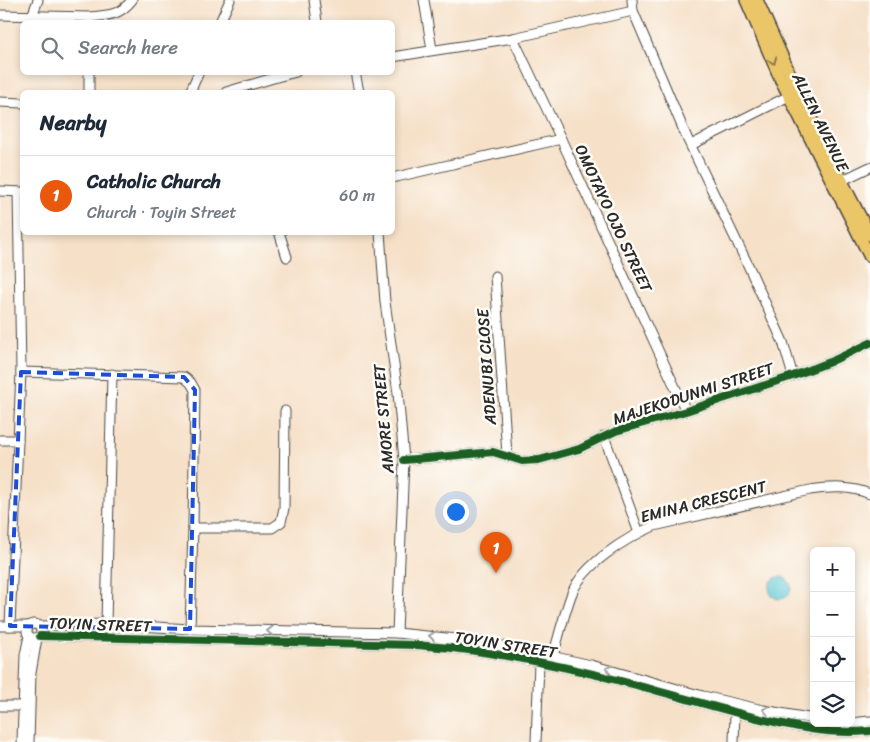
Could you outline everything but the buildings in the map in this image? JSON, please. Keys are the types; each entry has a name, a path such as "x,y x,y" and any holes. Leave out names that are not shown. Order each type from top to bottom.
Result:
{"main road":[{"name":"ALLEN AVENUE","path":"746,0 780,78 870,257"},
{"name":"ALLEN AVENUE","path":"757,0 798,92 870,235"}],"street":[{"path":"32,16 38,0"},
{"path":"0,15 89,20 120,12 132,0"},
{"path":"221,20 230,0"},
{"path":"314,0 317,20"},
{"path":"424,0 432,50"},
{"path":"632,0 633,11 650,53 748,265 782,342 794,376"},
{"path":"395,56 513,38 633,11"},
{"name":"OMOTAYO OJO STREET","path":"513,38 686,411"},
{"path":"89,75 89,90"},
{"path":"191,90 197,75"},
{"path":"233,90 285,75"},
{"path":"355,75 358,90"},
{"path":"691,145 789,96"},
{"path":"0,102 20,103"},
{"path":"395,177 561,139"},
{"path":"842,180 870,167"},
{"path":"0,192 20,192"},
{"path":"11,626 21,372 20,235"},
{"path":"280,235 287,257"},
{"name":"AMORE STREET","path":"380,235 385,302 398,393 404,460 397,633"},
{"name":"ADENUBI CLOSE","path":"495,276 507,455"},
{"name":"MAJEKODUNMI STREET","path":"404,460 493,452 522,461 539,460 579,449 616,431 686,411 794,376 870,343"},
{"path":"21,372 184,377 191,383 194,390 190,629"},
{"path":"106,624 112,374"},
{"path":"193,528 272,528 281,522 284,508 285,411"},
{"path":"604,436 639,533"},
{"path":"0,440 18,440"},
{"name":"EMINA CRESCENT","path":"553,656 573,592 577,585 590,568 619,544 639,533 654,526 810,490 850,488 870,494"},
{"name":"TOYIN STREET","path":"33,632 106,624 190,629 397,633 476,641 553,656 636,676 703,696 810,718"},
{"name":"TOYIN STREET","path":"0,626 11,626 33,632 416,646 475,651 540,663 843,737 870,732"},
{"path":"22,742 25,655 33,632"},
{"path":"29,742 33,632"},
{"path":"536,742 540,663"},
{"path":"0,706 22,706"},
{"path":"734,742 735,712"},
{"path":"855,723 870,721"}],"highlighted area":[{"path":"21,372 184,377 195,390 190,629 10,626"}],"water":[{"path":"780,577 788,580 791,588 788,596 780,599 772,596 769,588 772,580"}],"cycle path":[{"path":"404,460 493,452 522,461 539,460 579,449 616,431 686,411 793,376 830,362 870,343"},
{"path":"40,636 416,645 461,649 577,670 785,724 827,731 870,731"}],"place":[{"name":"Catholic Church","path":"496,573"}]}
